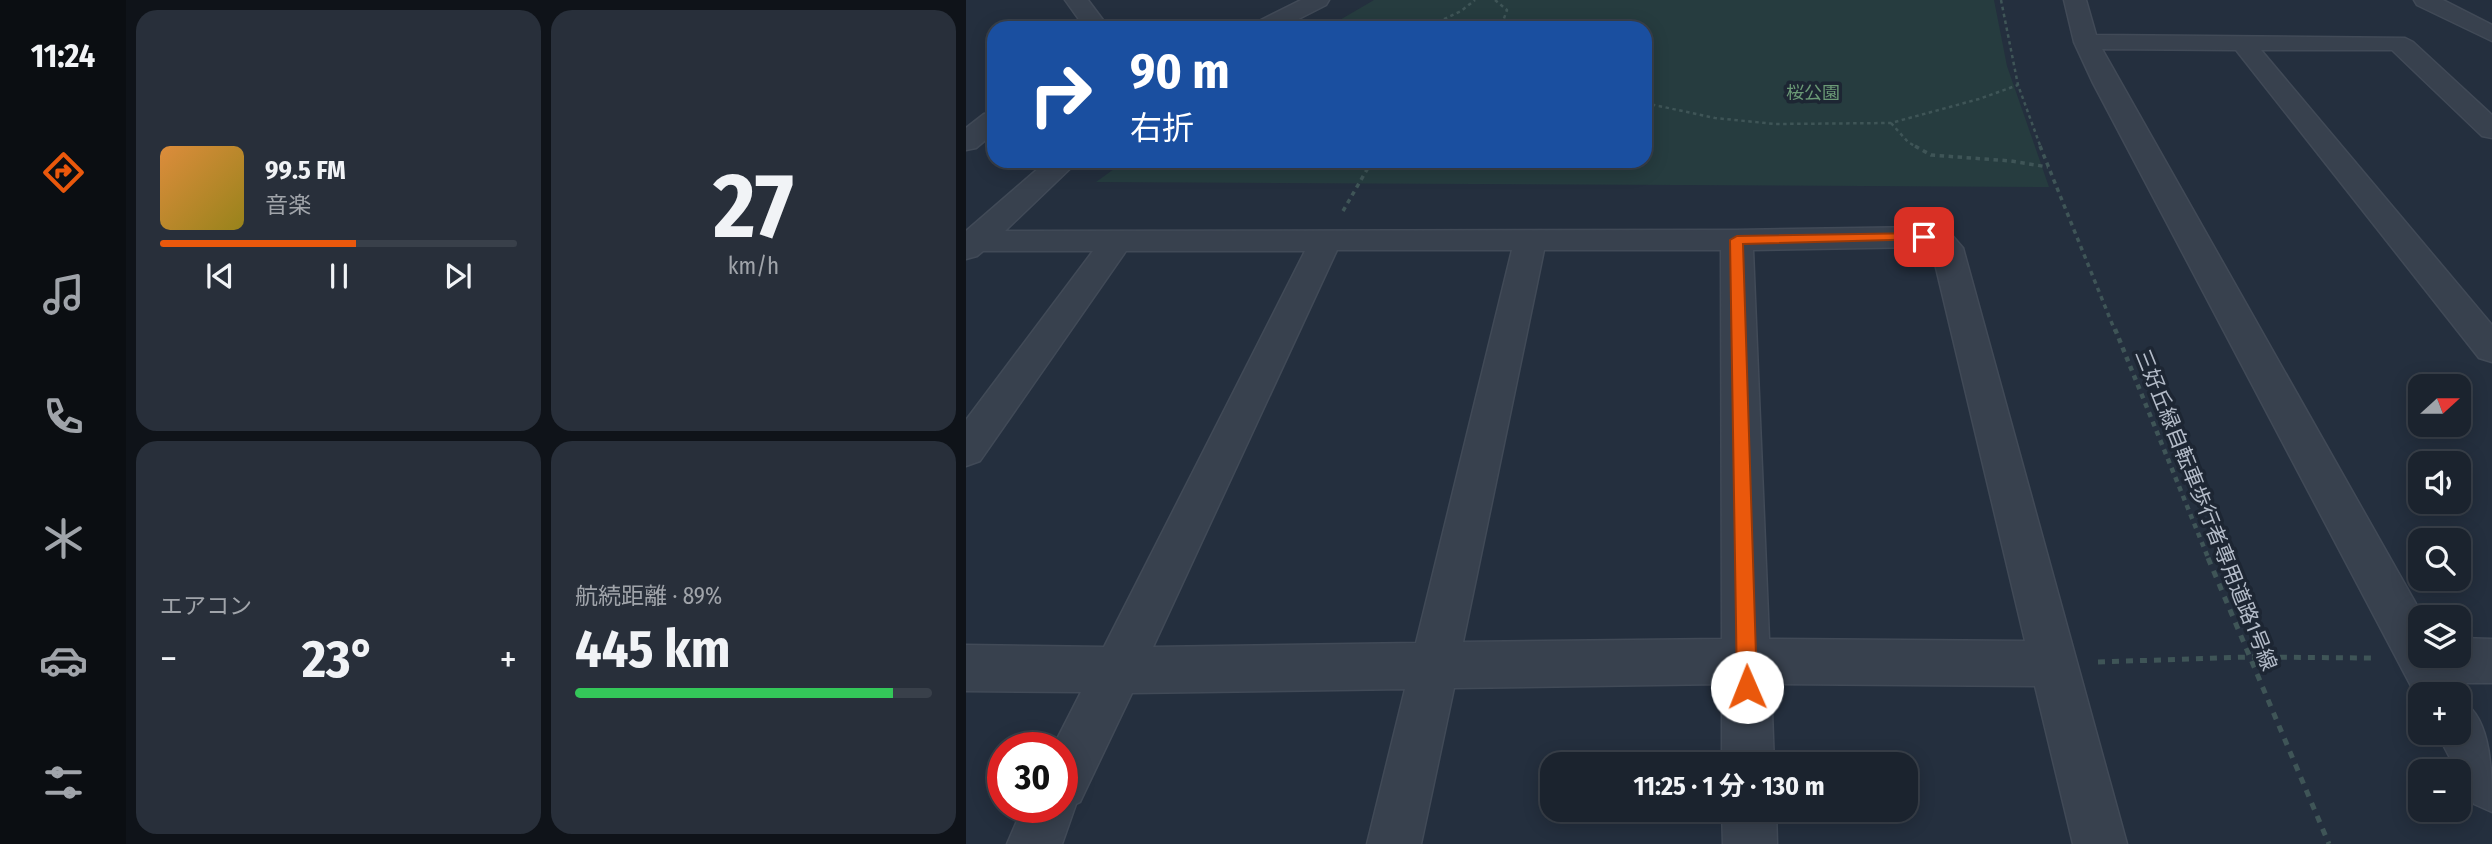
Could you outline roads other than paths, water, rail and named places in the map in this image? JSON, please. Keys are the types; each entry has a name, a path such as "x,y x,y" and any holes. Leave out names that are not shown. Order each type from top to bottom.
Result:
{"street":[{"path":"1076,0 1092,21"},
{"path":"1277,21 1318,0"},
{"path":"2075,0 2086,42 2112,96 2408,633"},
{"path":"2426,0 2492,34"},
{"path":"2086,42 2396,43 2404,47 2492,130"},
{"path":"2242,42 2492,349"},
{"path":"966,142 987,126"},
{"path":"968,244 1056,168"},
{"path":"968,244 1327,239 1737,240 1924,237 1939,240 1947,248 2100,844"},
{"path":"1078,751 1327,239"},
{"path":"1394,844 1531,239"},
{"path":"1737,240 1748,752"},
{"path":"966,450 1115,243"},
{"path":"2471,663 2492,661"},
{"path":"966,668 1117,670 1746,662 2052,664"},
{"path":"2470,745 2492,786"},
{"path":"1749,822 1749,844"},
{"path":"1034,844 1044,823"}],"park label":[{"name":"桜公園","path":"1813,93"}]}
